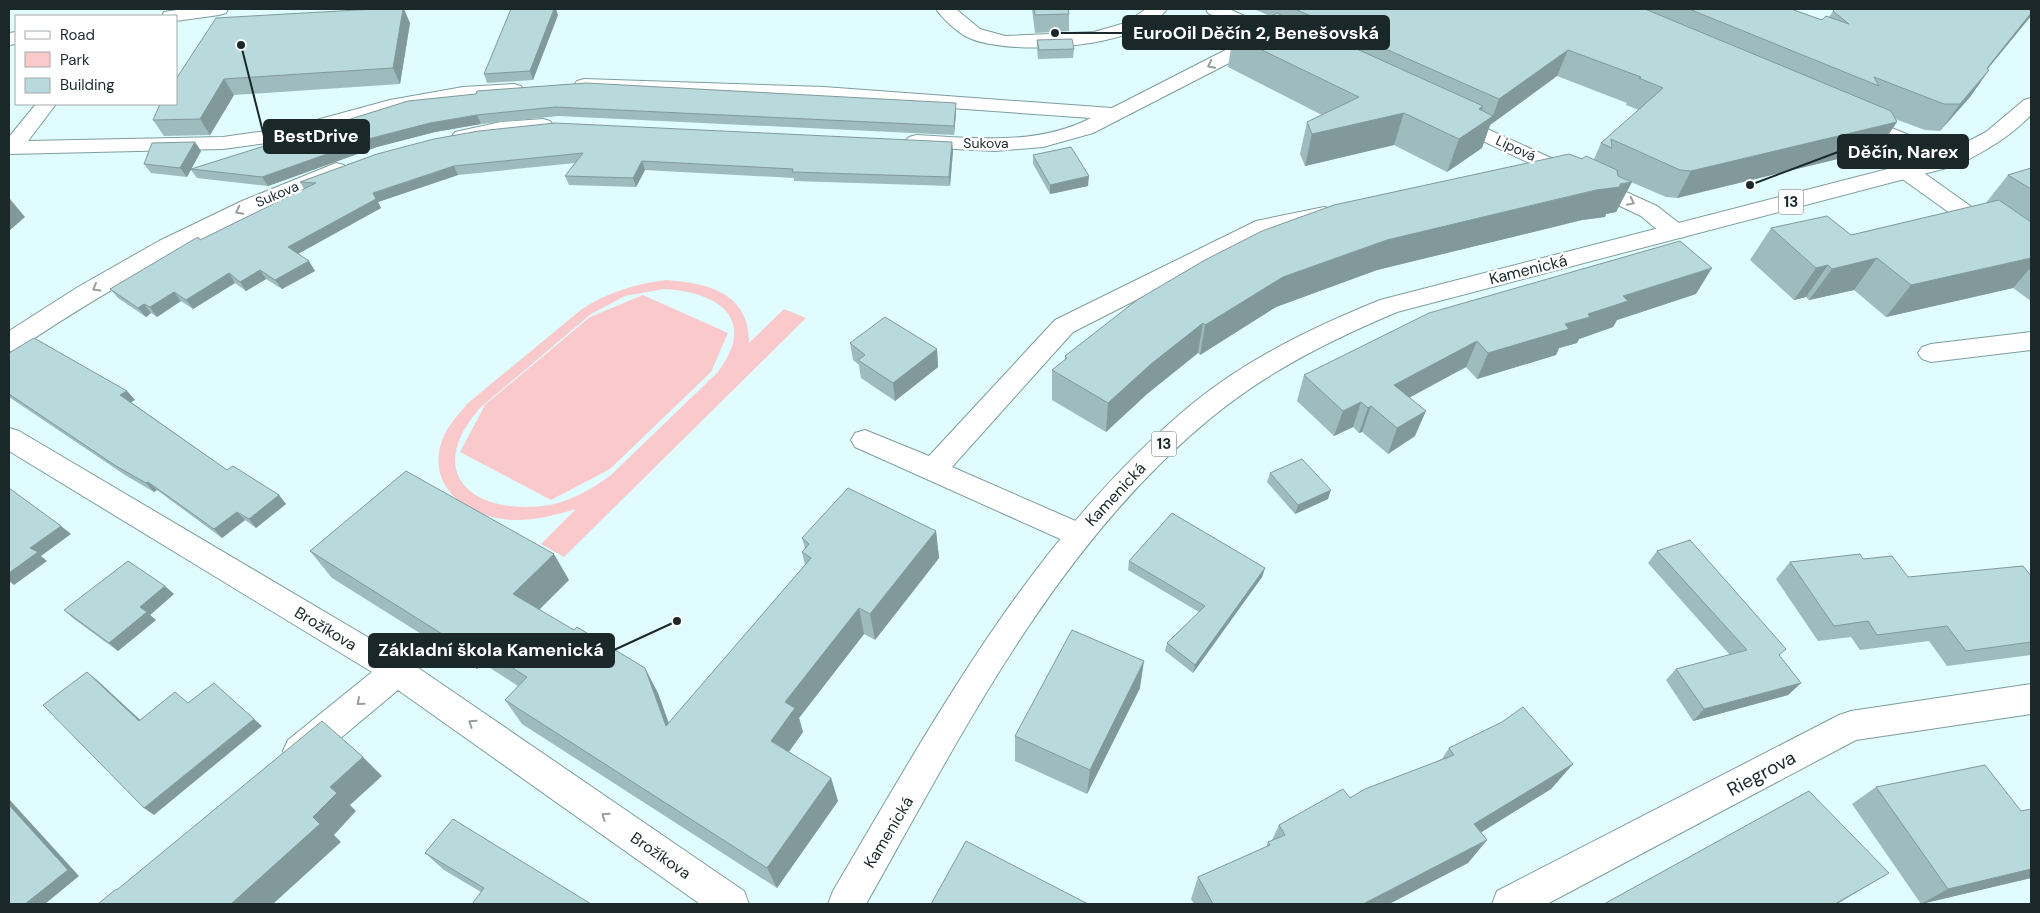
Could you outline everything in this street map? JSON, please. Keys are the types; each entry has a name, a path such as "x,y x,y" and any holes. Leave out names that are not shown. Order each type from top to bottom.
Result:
{"street":[{"path":"178,15 219,9"},
{"path":"945,9 973,33 1004,42 1095,38 1132,27 1158,9"},
{"path":"1215,9 1296,47"},
{"name":"Sukova","path":"895,140 994,145 1043,141 1086,129 1270,35"},
{"path":"562,86 592,84 824,92 1116,114"},
{"path":"9,148 223,143 288,134 390,106 463,93 533,88"},
{"name":"Kamenická","path":"846,904 1003,637 1077,534 1136,469 1205,408 1275,359 1334,328 1389,306 1950,160 1982,145 2008,128 2031,104"},
{"path":"9,148 19,139 45,105"},
{"name":"Lipová","path":"1438,112 1649,211 1676,232"},
{"path":"1838,112 1950,160"},
{"path":"438,140 501,128 568,125"},
{"name":"Sukova","path":"9,343 58,310 174,244 274,193 356,162"},
{"path":"1906,172 2031,260"},
{"path":"933,470 1064,326 1264,226 1346,209"},
{"path":"1931,353 2031,341"},
{"name":"Brožíkova","path":"9,438 397,671 731,904"},
{"name":"Kamenická","path":"865,440 1077,534"},
{"path":"276,772 397,671"},
{"name":"Riegrova","path":"1510,904 1851,726 2031,699"}],"green space":[{"path":"666,280 697,284 724,294 742,312 747,326 749,343 784,309 806,318 564,557 541,544 576,509 531,519 499,519 469,508 456,498 446,487 440,474 438,458 447,430 468,403 582,309 612,293 632,286","holes":["664,289 683,291 715,302 726,311 733,323 734,337 729,353 718,372 611,475 579,495 543,506 517,507 494,503 476,495 463,484 456,469 456,451 464,431 480,408 591,314 625,296"]},
{"path":"643,295 728,333 711,372 610,469 551,500 460,452 485,405 590,317"}],"building":[{"path":"403,9 393,68 224,79 200,119 153,120 160,105 178,105 178,76 216,18"},
{"path":"511,9 554,9 530,71 484,74"},
{"path":"1034,9 1068,9 1069,14 1035,15"},
{"path":"1295,9 1645,9 1891,111 1897,122 1691,171 1680,170 1611,139 1612,148 1601,143 1663,88 1639,78 1641,77 1568,50 1499,99"},
{"path":"1689,9 1791,9 1822,20 1826,16 1849,24 1833,11 1835,9 2031,9 2031,13 1988,67 1987,69 1989,70 1960,104 1944,104 1874,77 1879,86"},
{"path":"1277,13 1483,106 1479,109 1493,116 1459,139 1404,113 1312,134 1307,122 1359,97 1233,36"},
{"path":"1072,39 1074,49 1039,50 1037,40"},
{"path":"586,83 956,103 954,126 555,107 477,115 430,123 372,138 262,177 191,169 408,101 476,94 477,91"},
{"path":"555,123 952,142 949,177 792,172 793,169 642,161 633,178 565,176 583,153 454,166 373,193 376,199 288,247 309,261 275,280 260,270 240,282 229,273 186,300 174,292 150,307 144,304 138,308 110,289 198,237 200,240 316,183 300,182 377,154 434,139 479,131"},
{"path":"195,142 180,168 144,164 152,143"},
{"path":"1071,147 1089,176 1050,185 1033,155"},
{"path":"1569,154 1582,159 1586,156 1617,170 1618,176 1632,182 1620,184 1620,187 1596,190 1387,240 1283,277 1205,325 1203,323 1151,364 1108,403 1052,370 1067,358 1065,356 1137,300 1205,260 1262,231 1334,205"},
{"path":"2031,168 2031,189 2008,175"},
{"path":"1999,200 2031,222 2031,258 1911,285 1877,258 1832,269 1828,265 1816,268 1771,228 1827,216 1851,235"},
{"path":"1680,241 1712,268 1623,296 1628,301 1588,314 1590,317 1565,324 1569,329 1488,353 1477,341 1394,385 1426,411 1397,428 1371,406 1368,408 1361,402 1343,411 1304,375 1429,313"},
{"path":"885,317 937,349 893,383 858,360 865,355 850,343"},
{"path":"34,338 127,391 120,395 227,470 233,466 279,495 249,519 237,512 214,529 148,482 146,483 116,466 9,394 9,353"},
{"path":"1302,459 1331,490 1298,505 1270,473"},
{"path":"406,471 554,554 513,594 574,630 577,627 645,668 666,726 811,558 802,552 809,544 802,538 848,488 936,531 870,614 859,608 785,702 795,708 771,741 831,778 767,868 505,700 527,677 466,639 458,644 310,551"},
{"path":"9,488 61,526 30,548 38,552 9,573"},
{"path":"1172,513 1265,568 1195,665 1167,643 1205,606 1129,561"},
{"path":"1690,540 1786,649 1779,655 1801,683 1704,709 1676,669 1747,650 1657,551"},
{"path":"1860,554 1863,559 1892,556 1908,577 2023,566 2031,576 2031,642 1966,651 1947,626 1877,635 1868,621 1834,626 1790,562"},
{"path":"128,561 165,586 140,607 147,612 109,643 64,610"},
{"path":"1072,630 1144,661 1090,770 1015,736"},
{"path":"87,672 139,721 175,692 188,703 214,683 254,719 144,808 43,705"},
{"path":"1523,707 1573,764 1474,824 1487,840 1363,904 1213,904 1198,877 1270,845 1268,842 1285,835 1279,825 1343,789 1350,798 1365,789 1454,755 1449,748 1502,722"},
{"path":"322,721 363,757 330,787 337,793 313,817 320,824 231,904 98,904 118,889"},
{"path":"1985,765 2021,811 2031,809 2031,869 1948,889 1876,787"},
{"path":"1809,791 1889,873 1835,904 1604,904"},
{"path":"9,805 68,870 25,904 9,904"},
{"path":"453,819 591,904 472,904 484,888 425,853"},
{"path":"966,841 1088,904 931,904"}],"place":[{"name":"EuroOil Děčín 2, Benešovská","path":"1055,33"},
{"name":"BestDrive","path":"241,45"},
{"name":"Děčín, Narex","path":"1750,185"},
{"name":"Základní škola Kamenická","path":"677,621"}]}
